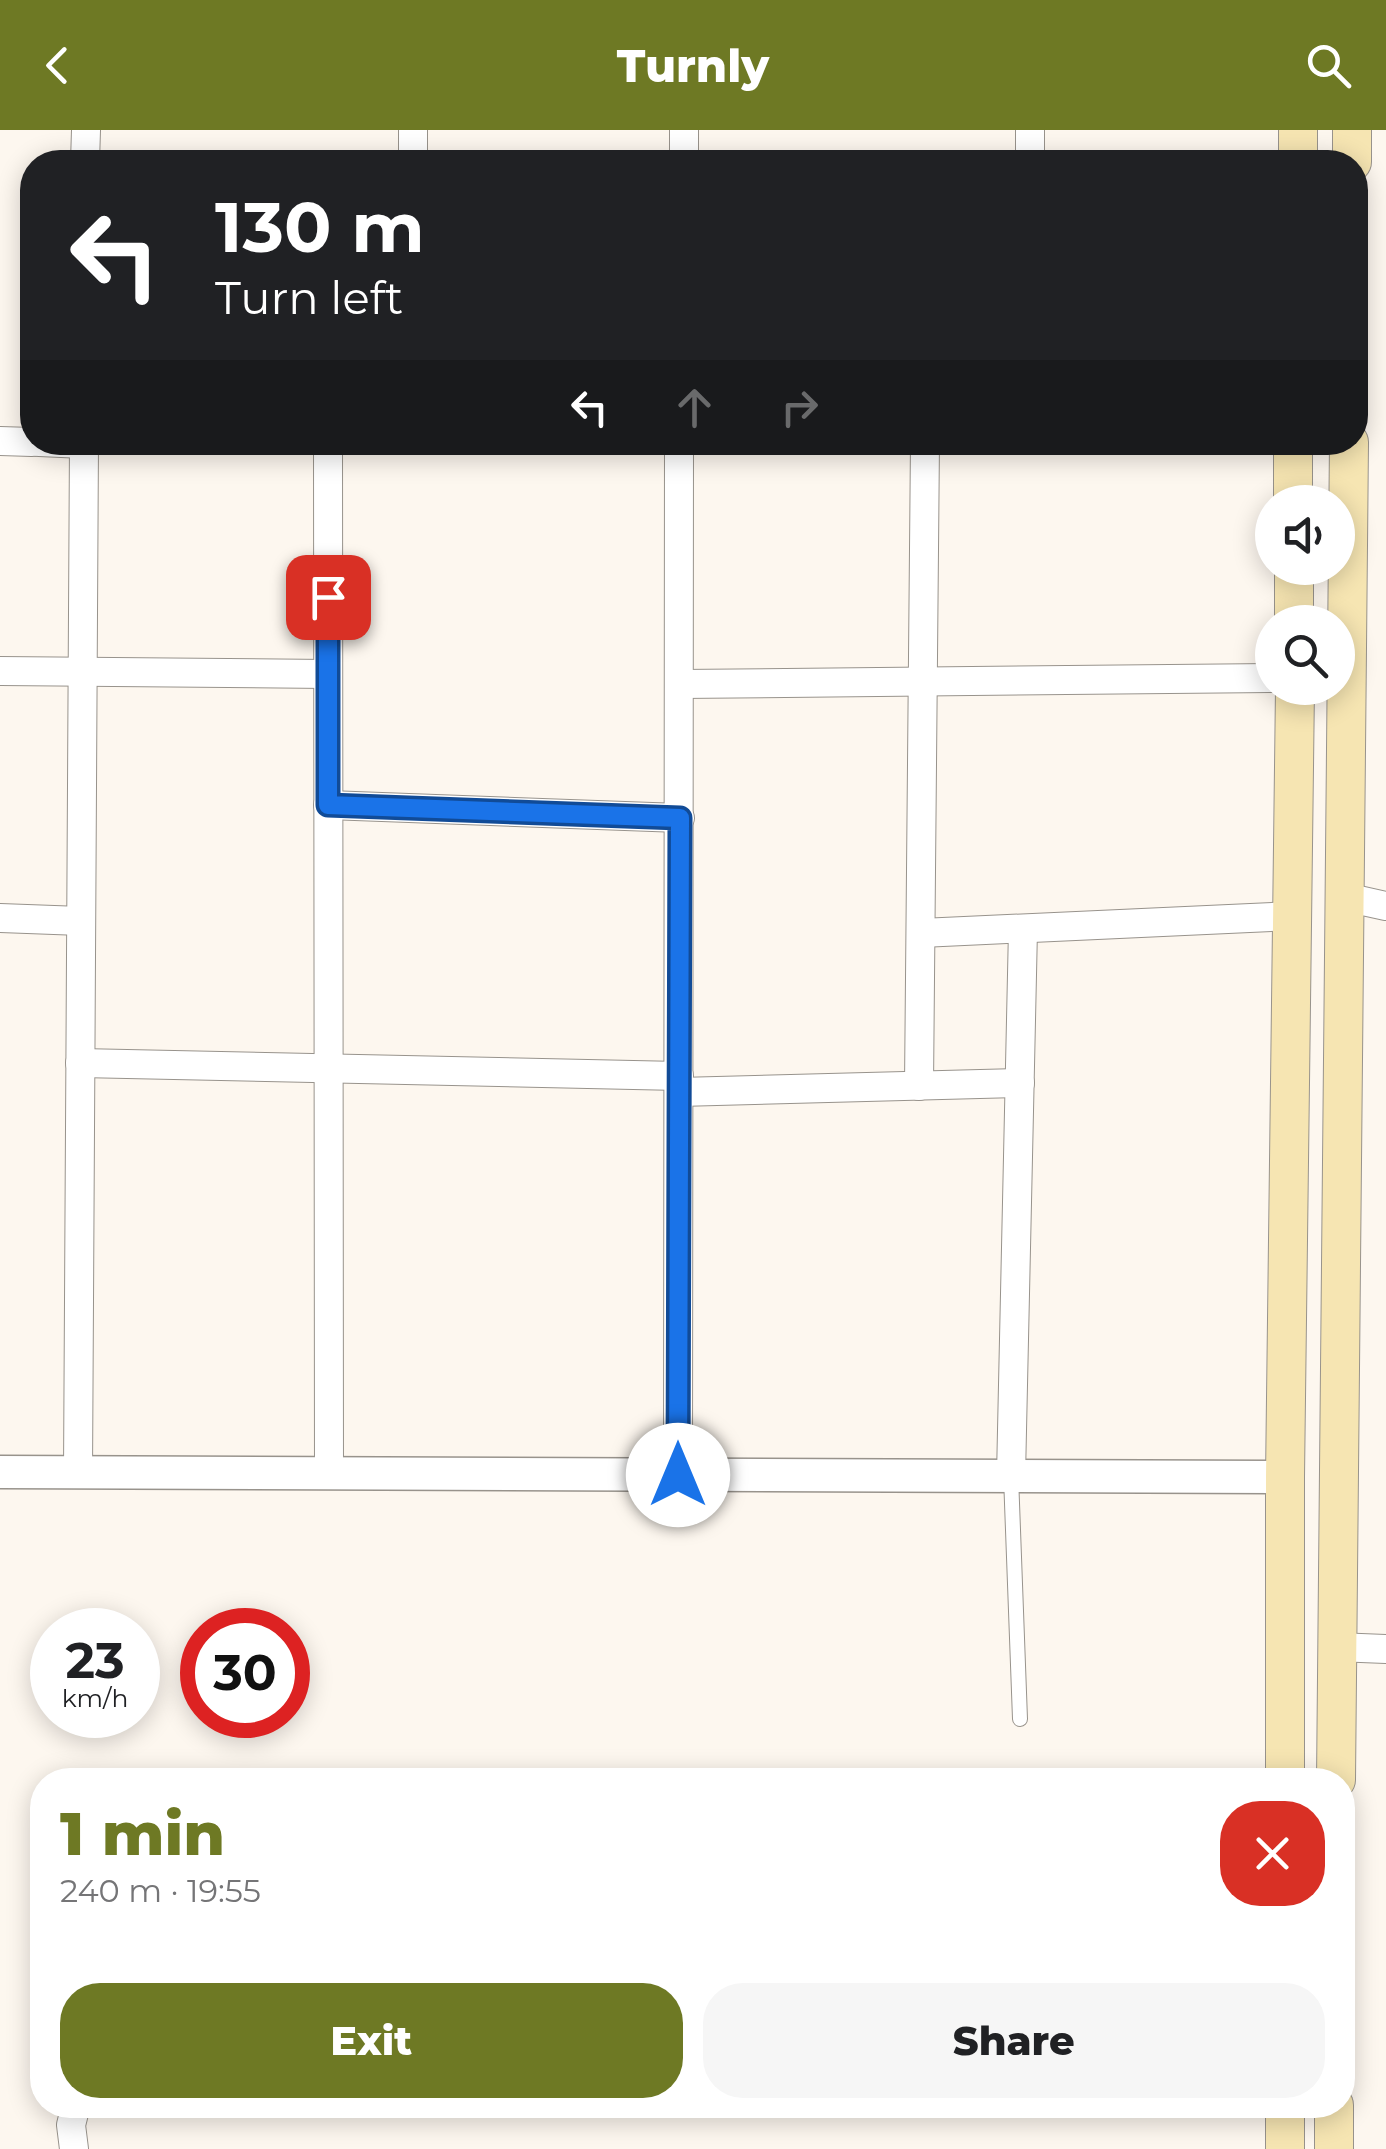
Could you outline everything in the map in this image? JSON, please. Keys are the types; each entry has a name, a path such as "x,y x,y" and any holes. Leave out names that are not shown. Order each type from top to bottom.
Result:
{"main road":[{"path":"1293,455 1293,485"},
{"path":"1336,1768 1349,455"},
{"path":"1285,1768 1295,705"},
{"path":"1290,1044 1344,1047"},
{"path":"1285,2118 1285,2149"},
{"path":"1334,2118 1334,2149"}],"street":[{"path":"78,1472 84,455"},
{"path":"328,455 329,1473"},
{"path":"678,1475 680,455"},
{"path":"920,1086 925,455"},
{"path":"0,670 328,674"},
{"path":"680,684 1255,678"},
{"path":"328,805 680,818"},
{"path":"1344,897 1386,906"},
{"path":"921,933 1293,916"},
{"path":"0,918 81,921"},
{"path":"1010,1476 1023,929"},
{"path":"80,1063 328,1068 679,1084 1020,1083"},
{"path":"0,1472 1286,1477"},
{"path":"1336,1647 1386,1649"},
{"path":"73,2118 74,2149"}],"lane":[{"path":"1010,1476 1020,1719"}],"route":[{"path":"328,597 328,805 680,818 678,1475"}]}
